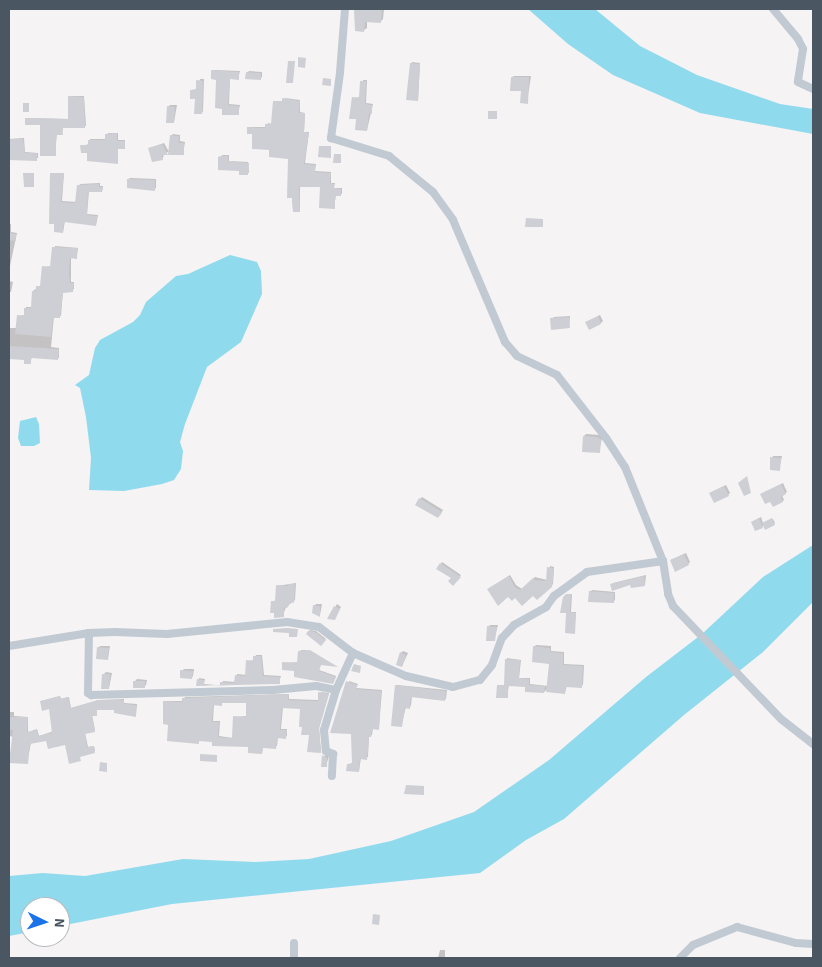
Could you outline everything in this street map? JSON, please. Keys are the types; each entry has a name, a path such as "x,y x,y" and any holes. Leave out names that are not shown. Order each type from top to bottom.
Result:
{"street":[{"path":"344,9 340,73 331,138 389,156 433,192 453,220 505,342 517,356 557,375 606,438 625,467 663,561 666,584 674,606 781,719 813,744"},
{"path":"773,9 798,39 803,50 798,82 813,88"},
{"path":"9,646 89,634 142,632 167,634 287,622 319,627 353,653 406,676 457,687 480,680 487,674 502,638 514,625 546,606 554,596 586,572 663,561"},
{"path":"89,634 88,693 91,695 273,690 316,686 336,690"},
{"path":"332,776 333,754 326,752 324,730 336,690 353,653"},
{"path":"680,958 693,945 737,927 796,943 813,944"},
{"path":"294,942 294,958"}],"water":[{"path":"528,9 595,9 640,46 697,75 780,104 813,109 813,134 700,113 613,75 568,44"},
{"path":"230,255 257,262 261,271 262,294 241,342 207,367 180,442 183,451 181,469 174,480 162,484 124,491 89,490 91,458 86,417 80,388 75,385 89,375 95,348 100,340 133,322 140,315 146,302 176,276 188,274"},
{"path":"36,417 39,424 40,443 34,446 21,446 18,438 20,421"},
{"path":"813,545 813,602 763,652 684,715 564,819 526,840 480,873 172,904 70,924 70,897 20,897 20,934 9,936 9,876 43,873 85,876 183,859 256,862 309,859 391,841 474,812 549,760 646,677 702,634 763,577"}],"building":[{"path":"354,9 382,9 381,23 365,22 364,32 355,31"},
{"path":"298,57 306,58 305,68 298,67"},
{"path":"288,61 295,61 293,83 286,83"},
{"path":"410,63 420,64 418,101 406,100"},
{"path":"211,70 239,72 239,80 230,79 228,105 239,106 239,115 222,115 222,109 215,108 216,80 211,79"},
{"path":"246,72 261,73 261,80 245,79"},
{"path":"511,77 529,77 528,104 520,103 521,91 510,91"},
{"path":"323,78 331,79 331,86 322,85"},
{"path":"196,80 203,81 202,114 194,114 195,99 190,99 190,90 196,90"},
{"path":"360,81 366,81 365,104 372,105 372,114 369,113 367,131 355,130 356,119 349,119 352,97 359,98"},
{"path":"68,96 84,97 85,128 62,128 63,135 56,135 56,156 40,156 40,125 25,125 25,118 68,119"},
{"path":"282,98 300,101 299,113 305,113 304,132 309,133 304,164 315,165 315,172 331,173 330,183 334,184 334,188 341,189 341,196 335,196 335,209 319,208 320,187 299,187 300,212 293,212 292,198 287,198 288,159 269,157 269,150 252,149 252,134 247,134 247,127 265,128 265,124 271,124 273,101 282,101"},
{"path":"23,103 29,103 29,112 23,112"},
{"path":"167,106 175,107 174,123 166,123"},
{"path":"488,111 497,111 497,119 488,119"},
{"path":"117,133 117,141 125,141 125,149 118,149 118,164 87,161 87,153 81,153 80,145 88,145 88,140 105,140 105,134"},
{"path":"170,135 179,136 179,143 184,143 184,155 168,155"},
{"path":"23,139 25,153 37,153 37,161 9,160 9,140"},
{"path":"162,144 168,155 162,155 163,160 152,162 148,148"},
{"path":"319,146 331,146 331,158 318,157"},
{"path":"334,154 341,154 341,163 333,163"},
{"path":"228,156 228,161 249,163 248,175 239,175 239,171 218,170 218,157"},
{"path":"23,173 34,173 34,187 24,187"},
{"path":"50,173 64,173 61,202 75,203 77,185 99,184 99,187 103,187 102,192 88,192 87,215 97,216 96,226 64,222 63,233 54,232 54,224 49,224"},
{"path":"127,179 155,180 155,191 127,188"},
{"path":"526,218 543,219 543,227 525,227"},
{"path":"9,233 16,234 16,241 9,240"},
{"path":"52,247 77,248 77,259 70,258 69,273 70,283 74,283 73,292 63,293 60,318 53,318 51,337 15,334 17,315 24,316 24,308 31,308 32,291 36,291 36,286 40,286 42,266 50,267"},
{"path":"598,316 601,324 589,330 585,322"},
{"path":"569,317 570,328 551,330 550,318"},
{"path":"9,346 59,349 58,360 31,358 31,364 24,364 24,360 9,359"},
{"path":"583,436 598,437 601,440 600,453 582,452"},
{"path":"770,457 781,458 780,471 770,470"},
{"path":"747,476 751,493 744,496 738,483"},
{"path":"781,484 786,494 781,497 783,502 773,507 770,502 765,504 760,494"},
{"path":"724,486 729,496 714,503 709,493"},
{"path":"419,498 442,512 438,518 415,505"},
{"path":"759,518 763,528 755,531 751,522"},
{"path":"772,518 775,525 765,530 762,523"},
{"path":"684,554 689,565 675,572 670,560"},
{"path":"440,563 461,577 453,586 448,581 451,578 436,569"},
{"path":"547,567 554,570 552,587 537,600 533,596 522,606 515,598 512,601 508,597 498,606 487,589 509,576 515,587 520,590 533,578 546,581"},
{"path":"644,576 645,586 631,588 630,585 612,591 610,584"},
{"path":"288,584 295,584 294,603 291,602 287,608 284,608 284,617 274,618 274,613 270,613 271,601 275,601 276,585 288,586"},
{"path":"589,591 614,593 614,603 588,602"},
{"path":"566,594 571,594 570,612 576,613 575,634 565,633 566,613 560,613 563,597"},
{"path":"313,605 320,606 320,617 312,613"},
{"path":"334,606 340,609 335,620 327,619"},
{"path":"487,626 497,627 495,641 486,641"},
{"path":"273,629 298,629 297,637 289,637 289,633 273,632"},
{"path":"308,631 315,632 326,640 321,646 306,634"},
{"path":"533,646 550,648 550,652 563,653 563,665 583,666 582,688 566,687 565,694 546,692 549,664 532,662"},
{"path":"97,647 109,648 108,660 96,659"},
{"path":"310,650 338,667 321,665 319,671 336,677 333,684 294,677 294,671 282,670 282,662 297,663 298,651"},
{"path":"400,652 406,655 402,667 396,665"},
{"path":"253,656 261,656 263,676 280,677 280,684 220,685 220,682 234,683 235,675 245,676 246,660 253,661"},
{"path":"505,659 520,660 519,678 529,679 529,685 545,686 544,693 525,692 525,687 508,686 508,698 496,698 497,685 504,685"},
{"path":"354,664 361,666 360,673 351,671"},
{"path":"180,670 193,671 192,679 180,678"},
{"path":"102,674 110,674 109,689 101,689"},
{"path":"197,679 204,680 204,685 213,686 196,686"},
{"path":"133,681 145,681 145,688 133,688"},
{"path":"346,681 357,685 356,689 381,691 379,730 372,729 371,737 369,737 367,760 360,759 359,772 346,771 347,764 352,764 351,734 330,733"},
{"path":"395,685 446,691 445,701 411,697 410,709 405,708 402,727 391,726"},
{"path":"318,692 329,694 319,729 321,753 307,752 309,735 301,735 302,727 299,727 300,709 282,708 280,730 287,730 286,739 277,738 276,749 263,748 262,754 248,753 248,747 212,746 212,742 199,741 199,744 167,741 168,725 163,724 163,701 182,702 182,698 289,694 288,700 318,701","holes":["222,703 246,703 246,717 233,716 232,738 218,737 219,722 212,722 213,705 222,706"]},
{"path":"60,696 60,699 68,697 71,708 98,700 124,700 124,704 136,705 136,717 114,713 114,710 97,710 97,716 92,716 95,732 85,734 87,747 94,746 95,753 80,757 81,761 69,764 65,745 48,749 46,741 30,744 28,764 9,763 13,730 9,730 9,717 28,717 27,732 37,730 38,736 52,733 49,709 42,711 40,701"},
{"path":"200,754 217,755 217,762 200,761"},
{"path":"322,755 327,758 327,767 321,767"},
{"path":"100,762 107,763 107,772 99,771"},
{"path":"406,785 424,786 424,795 404,794"},
{"path":"373,914 380,915 379,925 372,924"}]}
